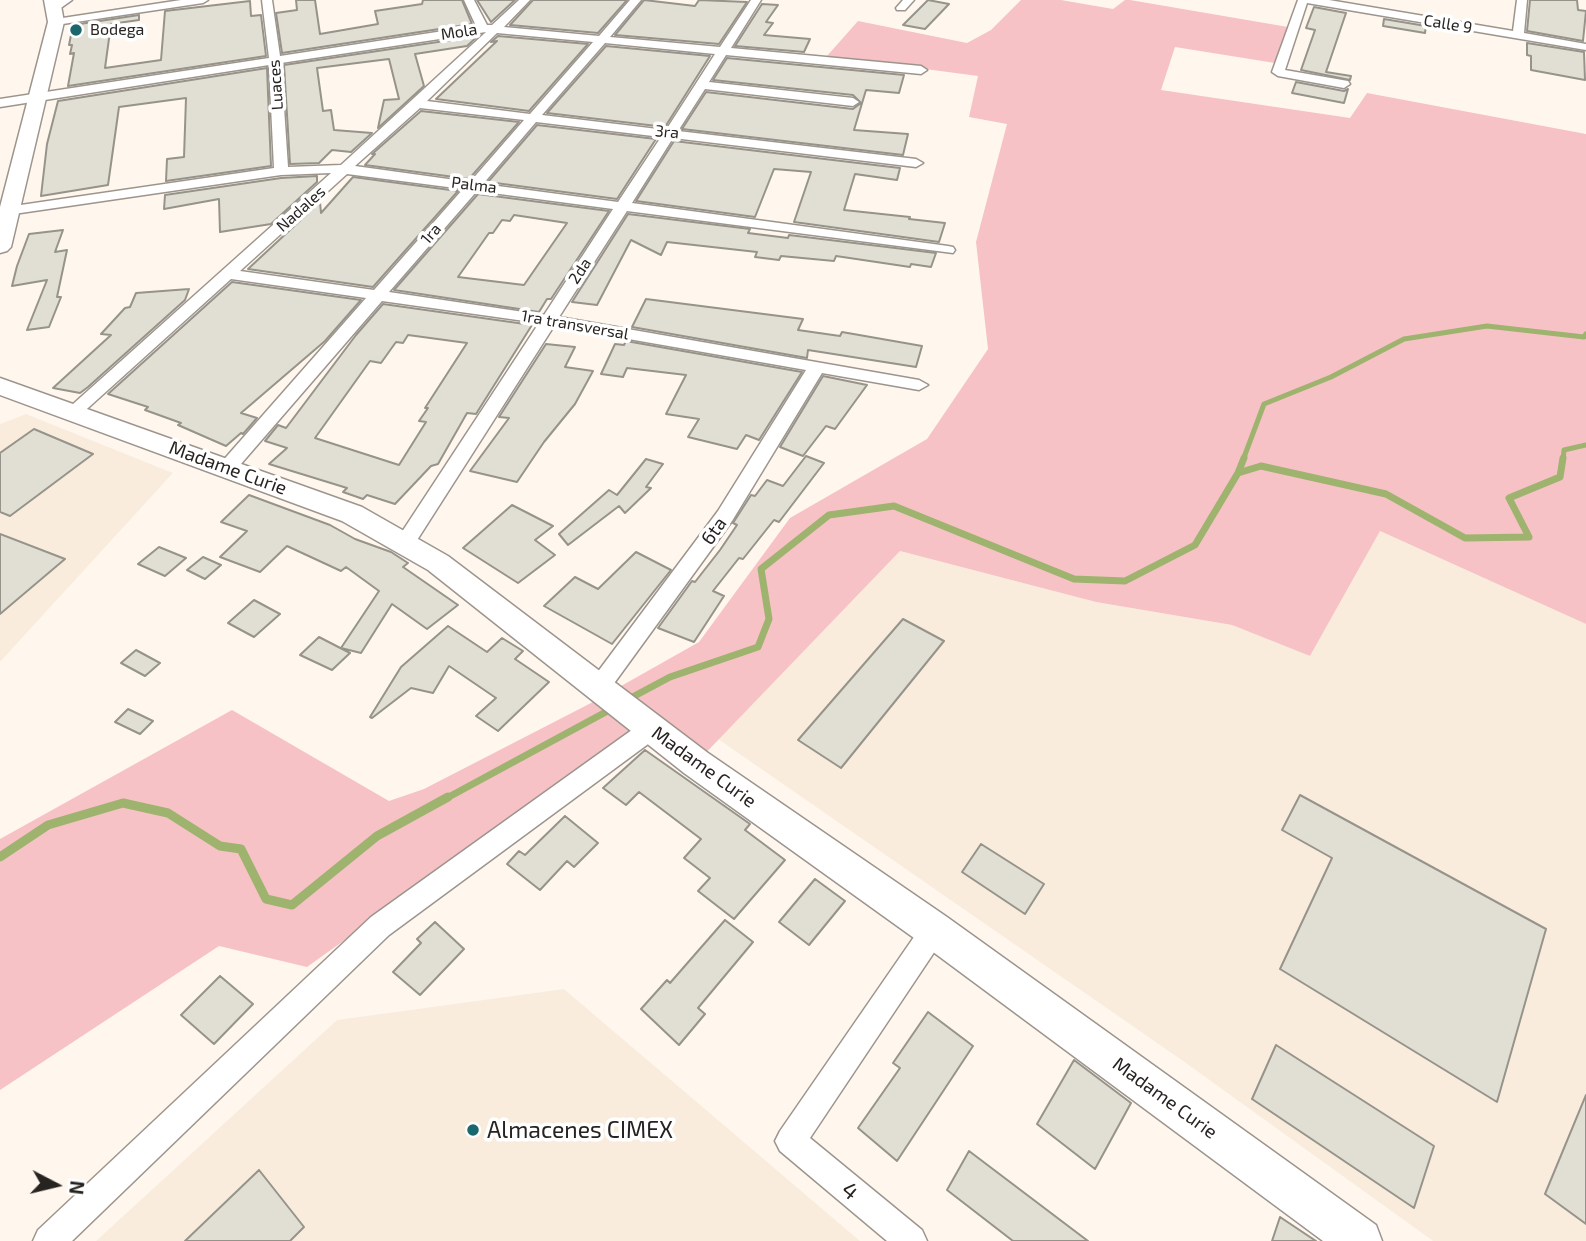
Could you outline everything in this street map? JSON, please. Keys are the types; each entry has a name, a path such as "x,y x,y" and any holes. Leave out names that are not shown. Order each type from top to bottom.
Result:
{"main road":[{"path":"0,247 4,211 37,97 57,7"},
{"name":"Madame Curie","path":"0,386 352,514 438,563 623,707 1360,1241"}],"street":[{"path":"57,7 203,0"},
{"name":"Luaces","path":"267,0 275,62 281,171"},
{"path":"469,0 483,28"},
{"name":"Nadales","path":"72,413 417,104 525,0"},
{"name":"1ra","path":"227,468 635,0"},
{"name":"2da","path":"405,543 756,0"},
{"path":"1303,0 1278,72 1344,84"},
{"name":"Calle 9","path":"1310,0 1586,47"},
{"path":"1518,36 1522,0"},
{"name":"Mola","path":"0,103 499,27 921,70"},
{"path":"702,85 853,102"},
{"name":"3ra","path":"417,104 531,119 673,132 916,163"},
{"name":"Palma","path":"4,211 281,171 344,170 474,185 948,250"},
{"name":"1ra transversal","path":"230,274 549,320 919,386"},
{"name":"6ta","path":"50,1241 380,926 623,707 725,516 817,367"},
{"name":"4","path":"911,1241 790,1141 934,930"}],"shaded area":[{"path":"1021,0 1061,0 1113,9 1125,0 1130,0 1288,27 1275,63 1175,47 1161,90 1350,118 1367,93 1586,134 1586,624 1380,531 1310,656 1232,625 1096,602 900,551 696,763 641,728 307,967 219,946 0,1090 0,839 232,710 389,801 424,789 591,703 699,642 790,518 927,439 988,349 976,242 1007,124 969,117 978,76 827,56 858,21 967,43 991,30"},
{"path":"26,414 173,473 0,662 0,424"},
{"path":"1380,531 1586,624 1586,1241 1433,1241 1183,1061 718,739 900,551 1096,602 1232,625 1310,656"},
{"name":"Almacenes CIMEX","path":"564,989 860,1241 96,1241 337,1020"}],"building":[{"path":"296,0 315,0 320,34 378,24 375,11 422,4 423,0 462,0 472,24 282,53 276,13 297,10"},
{"path":"477,0 515,0 491,22"},
{"path":"533,0 627,0 598,33 510,25"},
{"path":"644,0 695,6 699,0 747,2 719,44 615,35"},
{"path":"928,0 949,4 925,29 903,25"},
{"path":"1530,0 1577,0 1578,10 1586,11 1583,41 1527,31"},
{"path":"250,1 251,16 261,15 266,56 68,86 74,53 70,54 72,45 69,45 73,25 139,15 139,20 111,24 105,68 161,60 165,11"},
{"path":"762,4 778,5 766,22 773,23 764,35 810,39 804,52 735,46"},
{"path":"1314,7 1346,13 1326,72 1351,76 1350,80 1301,70 1315,30 1306,28"},
{"path":"1384,19 1426,26 1425,33 1383,26"},
{"path":"478,36 467,46 415,54 424,86 378,128 384,100 399,99 389,59 317,68 323,111 331,110 334,130 372,133 351,152 332,150 319,163 290,164 284,65"},
{"path":"498,36 588,44 529,111 436,99 497,41 491,42"},
{"path":"1527,43 1584,52 1585,80 1531,70"},
{"path":"606,46 710,56 665,127 547,113"},
{"path":"727,58 904,75 899,93 866,90 854,130 908,134 903,155 682,129 706,92 853,109 861,103 853,95 713,80"},
{"path":"267,68 271,166 166,181 167,159 184,157 186,98 119,107 108,185 41,196 47,144 58,101"},
{"path":"1296,82 1344,91 1348,89 1344,103 1292,93"},
{"path":"421,111 519,122 469,179 365,165 375,154 372,154"},
{"path":"537,125 656,139 617,199 488,182"},
{"path":"674,141 900,168 897,180 855,174 844,210 945,223 939,242 794,222 811,172 774,169 755,217 636,201"},
{"path":"317,176 317,182 271,224 220,232 219,199 164,209 165,195 281,178"},
{"path":"353,177 458,191 373,287 248,269 320,202 321,213"},
{"path":"478,194 609,211 551,299 547,299 539,312 394,290","holes":["514,215 567,223 524,285 458,277 489,233 493,233 502,220 510,221"]},
{"path":"628,214 750,229 748,233 788,238 789,235 936,253 931,267 911,264 910,267 836,256 834,261 781,256 779,260 755,257 757,252 667,242 661,255 631,240 597,305 572,302"},
{"path":"63,230 55,252 67,250 57,297 61,297 49,327 27,330 47,280 12,286 17,266 29,234"},
{"path":"232,282 361,300 325,341 241,413 257,418 243,434 226,446 178,425 181,423 145,410 148,407 108,394"},
{"path":"189,289 185,300 80,393 53,388 111,335 101,334 125,308 130,307 136,293"},
{"path":"646,299 803,319 798,330 840,336 842,332 922,346 916,367 808,350 807,358 632,327"},
{"path":"383,304 532,325 476,414 467,413 438,464 431,466 395,504 367,495 363,499 343,492 347,488 269,464 287,448 265,441 278,425 286,428 356,335","holes":["408,335 467,343 425,408 428,408 419,421 426,422 399,465 315,438 370,361 381,363 396,342 403,343"]},
{"path":"626,341 802,372 759,440 746,435 737,449 688,437 699,419 666,414 686,375 627,368 623,377 601,374 615,344 624,345"},
{"path":"546,344 575,347 565,367 593,371 575,404 544,442 517,482 470,471 509,418 499,417"},
{"path":"823,376 867,385 835,429 826,426 803,456 780,447"},
{"path":"34,429 93,454 10,516 0,512 0,453"},
{"path":"806,456 824,463 779,522 774,520 713,591 724,596 694,642 658,628 692,581 695,582 720,550 737,525 733,523 751,495 755,496 767,480 783,486"},
{"path":"646,459 663,464 646,487 651,488 625,513 619,506 568,545 559,534 609,490 617,495"},
{"path":"249,495 330,525 355,539 391,552 408,563 403,567 458,605 427,629 392,604 361,653 341,648 379,591 346,567 341,571 287,546 260,572 220,557 247,531 221,522"},
{"path":"512,505 553,526 535,540 555,555 518,583 463,548"},
{"path":"0,534 65,559 0,614"},
{"path":"159,547 186,558 165,576 138,564"},
{"path":"636,552 671,570 612,644 544,606 575,577 598,589"},
{"path":"203,557 221,565 205,579 187,570"},
{"path":"254,600 280,614 254,637 228,623"},
{"path":"903,619 944,641 841,768 798,740"},
{"path":"448,626 487,652 502,638 523,651 515,659 549,682 498,731 476,716 496,698 449,666 433,693 411,688 370,717 401,667"},
{"path":"319,637 350,653 332,670 300,655"},
{"path":"136,650 160,663 145,676 121,663"},
{"path":"128,709 153,721 140,734 115,722"},
{"path":"645,750 750,824 745,830 785,860 734,919 698,891 710,878 684,858 701,839 639,792 626,805 603,788"},
{"path":"1300,795 1546,929 1497,1102 1280,969 1332,858 1282,830"},
{"path":"565,816 598,843 574,867 567,861 540,890 507,864 519,851 525,855"},
{"path":"981,844 1044,884 1025,914 962,872"},
{"path":"815,879 845,901 809,945 779,922"},
{"path":"725,920 753,942 698,1008 705,1014 679,1045 641,1009 667,980 670,983"},
{"path":"435,922 464,949 420,995 393,972 421,943 417,939"},
{"path":"220,976 253,1004 214,1044 181,1015"},
{"path":"928,1012 973,1046 897,1161 858,1128 900,1068 893,1063"},
{"path":"1276,1045 1434,1146 1414,1208 1252,1099"},
{"path":"1074,1060 1131,1103 1095,1169 1037,1124"},
{"path":"1586,1095 1586,1224 1545,1194"},
{"path":"969,1151 1088,1241 1013,1241 947,1190"},
{"path":"259,1170 304,1227 290,1241 185,1241"},
{"path":"1280,1217 1316,1241 1272,1241"}],"waterway":[{"path":"1243,460 1264,404 1331,377 1404,339 1487,326 1584,337 1586,334"},
{"path":"1563,460 1564,450 1586,445"},
{"path":"1238,473 1244,458"},
{"path":"1238,473 1261,466 1386,494 1465,538 1529,537 1509,498 1560,477 1563,458"},
{"path":"625,701 670,677 758,647 769,619 761,569 829,515 894,506 1074,579 1125,581 1195,545 1238,473"},
{"path":"445,799 615,707"},
{"path":"0,857 48,825 123,803 168,813 220,846 241,849 266,899 292,905 377,836 448,797"}],"place":[{"name":"Bodega","path":"76,30"},
{"name":"Almacenes CIMEX","path":"473,1130"}]}
